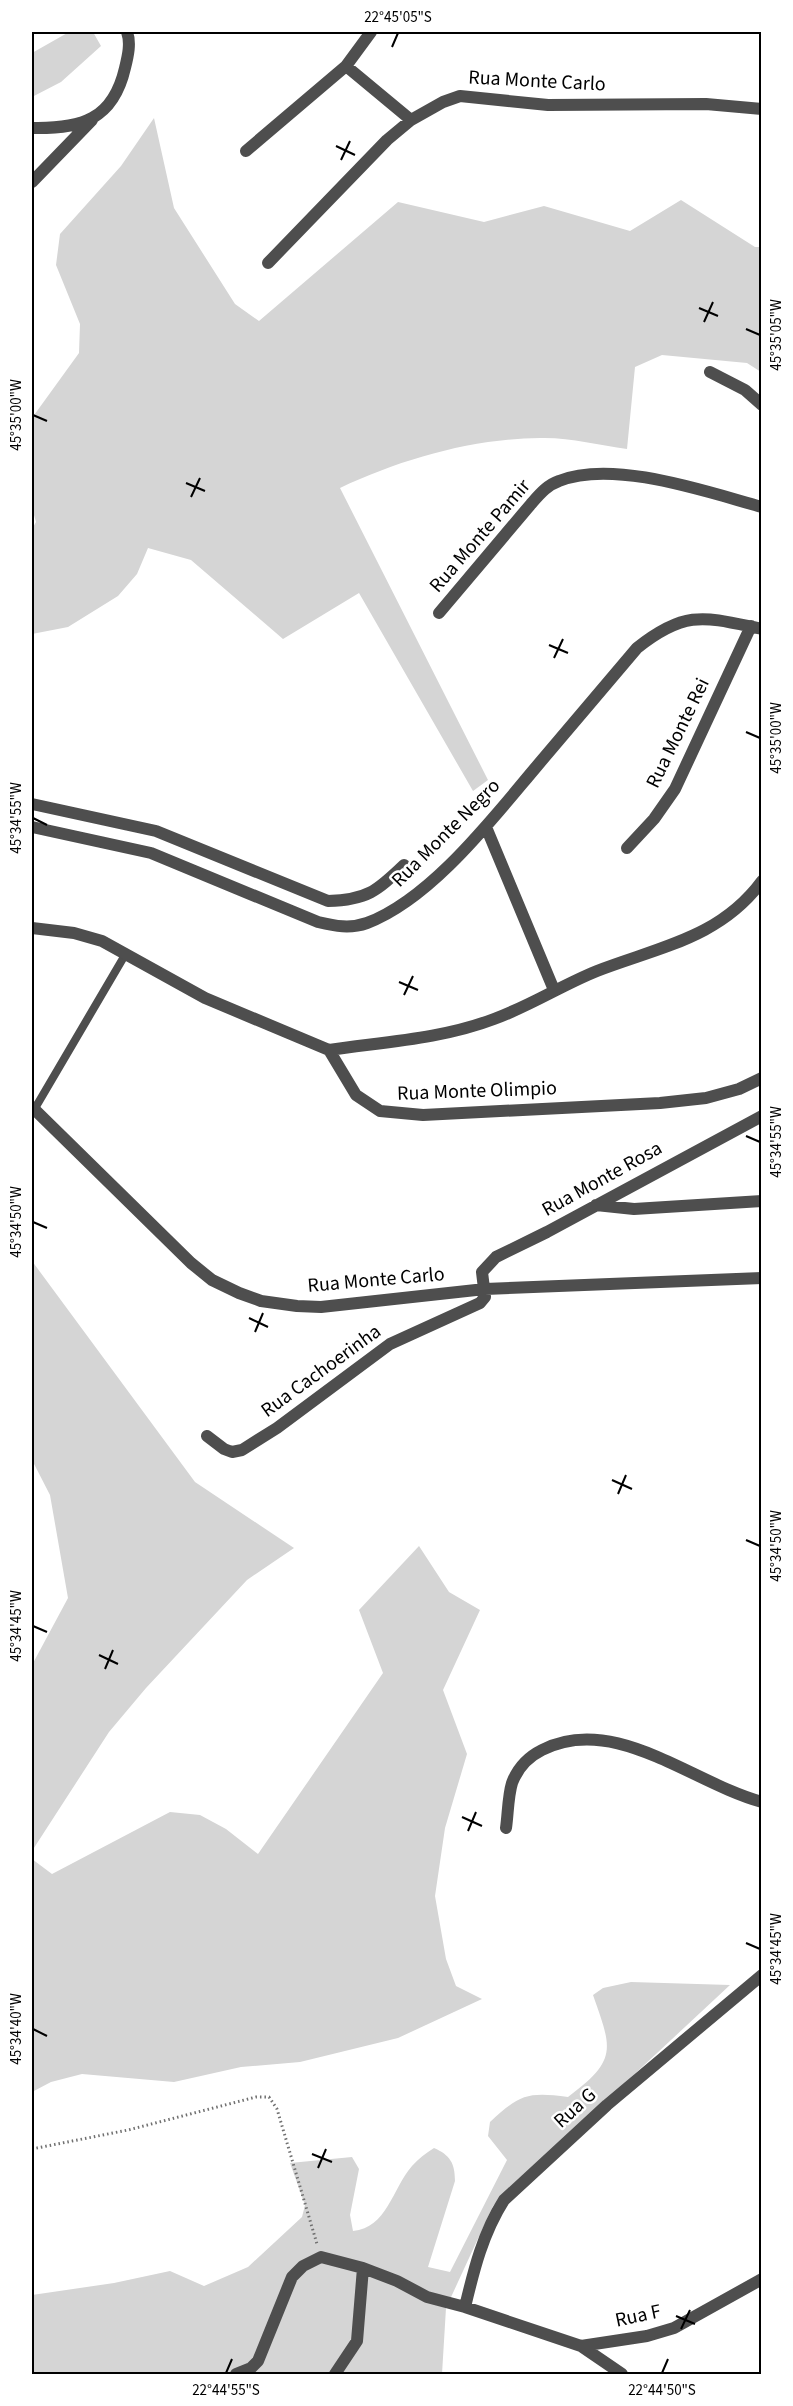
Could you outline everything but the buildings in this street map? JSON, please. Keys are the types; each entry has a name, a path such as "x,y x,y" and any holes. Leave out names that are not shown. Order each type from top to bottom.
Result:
{"street":[{"path":"32,182 116,96 128,57 127,32"},
{"path":"246,151 346,66 371,32"},
{"path":"346,66 411,120"},
{"name":"Rua Monte Carlo","path":"268,263 387,140 411,120 443,102 460,96 549,105 706,104 762,109"},
{"path":"32,128 70,126 93,119"},
{"path":"710,372 745,390 762,405"},
{"name":"Rua Monte Pamir","path":"439,614 531,504 545,489 558,481 601,474 664,480 762,507"},
{"name":"Rua Monte Negro","path":"32,827 151,853 318,922 342,928 364,924 386,914 414,896 486,827 637,648 662,628 704,617 756,627"},
{"name":"Rua Monte Rei","path":"627,848 654,819 675,789 756,627"},
{"path":"32,804 156,831 328,901 355,900 378,891 404,865"},
{"path":"486,827 554,990"},
{"path":"32,928 87,936 225,1008 328,1050 469,1027 513,1011 598,971 699,935 748,898 762,880"},
{"name":"Rua Monte Olimpio","path":"328,1050 356,1095 369,1106 393,1114 423,1115 660,1103 706,1098 739,1089 762,1078"},
{"name":"Rua Monte Carlo","path":"33,1109 190,1263 212,1280 261,1301 321,1307 485,1289 762,1278"},
{"name":"Rua Monte Rosa","path":"485,1289 482,1272 489,1262 762,1116"},
{"path":"595,1205 634,1209 762,1201"},
{"name":"Rua Cachoerinha","path":"207,1436 224,1449 232,1452 242,1450 277,1428 390,1344 480,1303 485,1297 485,1289"},
{"path":"506,1828 513,1782 527,1757 557,1742 587,1737 624,1744 762,1802"},
{"name":"Rua G","path":"465,2307 492,2219 504,2200 607,2105 762,1975"},
{"path":"236,2374 251,2368 258,2361 292,2277 303,2266 321,2258 363,2268 397,2280 427,2297 465,2307 581,2346 622,2374"},
{"path":"336,2374 357,2341 363,2268"},
{"name":"Rua F","path":"581,2346 647,2336 674,2328 762,2279"}],"lane":[{"path":"33,1109 125,955"}],"path":[{"path":"32,2149 128,2130 256,2097 269,2097 277,2109 321,2258"}],"shaded area":[{"path":"69,32 93,32 101,46 61,82 32,97 32,53"},
{"path":"154,118 174,208 235,304 259,321 398,202 484,222 544,206 630,231 681,200 755,247 761,247 761,372 747,363 662,355 635,367 627,449 551,438 488,442 437,452 388,468 340,488 488,780 473,791 359,593 283,639 191,560 148,548 137,574 118,596 68,627 32,634 32,529 36,522 32,508 32,418 79,353 80,324 56,265 60,234 121,166"},
{"path":"32,1261 195,1482 294,1548 247,1580 146,1688 109,1732 32,1851 32,1665 68,1598 50,1495 32,1460"},
{"path":"419,1546 449,1592 480,1610 443,1690 467,1754 445,1828 435,1896 446,1959 456,1986 482,1999 398,2038 300,2062 241,2067 174,2082 82,2074 51,2082 32,2092 32,1859 52,1874 170,1812 200,1815 226,1829 258,1854 383,1673 359,1610"},
{"path":"631,1982 730,1985 493,2206 446,2308 442,2374 32,2374 32,2295 114,2283 170,2271 204,2286 248,2267 302,2217 305,2205 290,2163 352,2157 359,2169 350,2215 353,2231 374,2223 388,2206 405,2175 419,2159 434,2148 444,2154 453,2164 455,2181 428,2267 450,2272 507,2160 488,2136 490,2122 517,2100 525,2097 543,2095 568,2097 596,2073 603,2063 607,2041 593,1995 603,1988"}]}
